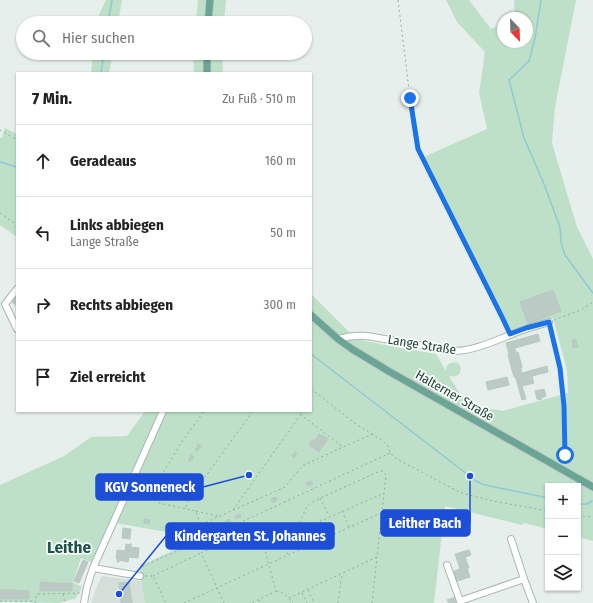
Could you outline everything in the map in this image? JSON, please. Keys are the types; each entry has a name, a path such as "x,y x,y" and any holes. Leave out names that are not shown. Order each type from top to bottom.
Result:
{"main road":[{"path":"209,16 210,0"},
{"path":"207,60 207,72"},
{"name":"Halterner Straße","path":"312,316 338,339 352,349 593,487"}],"street":[{"path":"16,290 5,304 16,326"},
{"name":"Lange Straße","path":"338,339 352,336 367,336 455,351 474,348 526,328 549,322"},
{"path":"82,602 93,568 163,412"},
{"path":"511,539 533,603"},
{"path":"447,565 460,601 524,579"},
{"path":"93,568 138,576"}],"path":[{"path":"398,0 418,149 510,334"},
{"path":"0,130 16,139"},
{"path":"0,213 16,224"},
{"path":"565,471 564,406 560,368 549,322 581,310 593,302"},
{"path":"312,390 356,424 373,434 388,446 390,453 397,459 461,493 493,501 545,510"},
{"path":"203,412 181,443 164,471 155,493 159,503 220,516"},
{"path":"186,508 187,502 252,412"},
{"path":"298,412 343,447"},
{"path":"233,511 301,414"},
{"path":"200,525 285,487 302,466 373,434"},
{"path":"276,591 261,535 254,529 153,576 138,576 140,568 145,565 390,453"},
{"path":"286,556 308,505 380,470 383,470 386,475 372,603"},
{"path":"296,532 384,493"},
{"path":"320,498 329,517"},
{"path":"196,511 204,538"},
{"path":"342,511 349,527"},
{"path":"184,603 382,513"},
{"path":"581,516 593,517"},
{"path":"317,522 324,539"},
{"path":"290,547 321,532"},
{"path":"201,553 224,603"},
{"path":"289,598 377,557"},
{"path":"338,603 342,573"},
{"path":"153,576 166,603"},
{"path":"308,589 314,603"},
{"path":"252,603 276,591 281,592 289,598 292,603"},
{"path":"302,592 307,603"},
{"path":"63,593 64,603"},
{"path":"35,603 37,594 85,593"},
{"path":"259,599 261,603"},
{"path":"0,600 35,600"}],"shaded area":[{"path":"102,576 141,581 145,603 91,603"}],"green space":[{"path":"106,0 122,0 119,16 98,16"},
{"path":"198,0 226,0 225,16 197,16"},
{"path":"446,0 469,0 491,29 497,26 497,48 533,48 533,12 515,12 514,0 576,0 555,107 552,143 577,227 593,259 593,487 352,348 312,315 312,295 356,339 436,354 446,371 449,364 455,362 458,363 461,369 458,375 449,376 467,405 503,411 568,393 567,370 553,318 527,324 507,331 502,317 421,158 487,129 479,93 485,52 457,22"},
{"path":"92,60 112,60 109,72 91,72"},
{"path":"193,60 222,60 223,72 194,72"},
{"path":"5,128 16,134 16,236 0,225 0,137 2,138"},
{"path":"312,317 335,337 593,488 593,541 581,538 581,483 545,483 545,528 524,523 522,525 445,506 434,603 145,603 140,566 200,538 110,522 93,563 81,558 73,582 82,587 76,598 60,603 0,602 0,485 64,456 91,437 127,436 144,412 312,412"}],"building":[{"path":"553,290 561,311 528,324 520,302"},
{"path":"16,297 16,305 12,302"},
{"path":"538,334 540,341 515,348 513,341"},
{"path":"572,340 576,340 578,347 573,348"},
{"path":"513,341 516,353 509,354 506,343"},
{"path":"518,352 522,373 515,375 516,377 514,377 508,355"},
{"path":"547,366 548,372 532,376 534,383 522,386 526,399 522,400 515,375"},
{"path":"507,377 509,385 488,390 486,382"},
{"path":"544,389 546,396 538,400 535,391"},
{"path":"319,434 328,439 320,450 314,446 317,443 314,441"},
{"path":"312,439 317,443 314,446 320,450 319,452 309,445"},
{"path":"198,444 201,446 197,451 195,450"},
{"path":"295,452 297,453 294,458 292,456"},
{"path":"191,455 194,457 190,462 188,460"},
{"path":"311,481 313,484 308,486 306,483"},
{"path":"276,497 277,500 273,503 271,499"},
{"path":"240,514 241,517 236,519 235,516"},
{"path":"144,519 150,520 149,524 144,523"},
{"path":"229,519 231,522 226,524 225,521"},
{"path":"123,528 131,529 130,539 122,538"},
{"path":"126,544 131,545 131,547 139,548 138,558 129,557 128,562 119,560 119,562 117,562 117,550 125,551"},
{"path":"469,550 471,555 465,557 469,568 467,568 470,577 455,582 452,572 460,569 455,554"},
{"path":"83,560 88,562 79,583 74,581"},
{"path":"40,582 56,583 56,591 40,591"},
{"path":"129,582 132,603 121,603 119,583"},
{"path":"56,583 72,583 72,591 56,591"},
{"path":"0,590 15,590 14,599 0,599"},
{"path":"15,590 29,591 29,599 15,599"},
{"path":"455,597 458,603 449,603 447,600"}],"waterway":[{"path":"109,16 112,0"},
{"path":"541,0 535,38 529,61 509,80 524,138 544,184 560,227 561,242 565,255 593,293"},
{"path":"101,72 103,60"},
{"path":"0,162 16,167"},
{"path":"312,355 476,481 490,486 545,497"},
{"path":"581,504 587,504 592,501"}],"place":[{"name":"KGV Sonneneck","path":"249,475"},
{"name":"Leither Bach","path":"470,476"},
{"name":"Kindergarten St. Johannes","path":"119,594"}],"district":[{"name":"Leithe","path":"69,547"}],"route":[{"path":"410,98 418,149 510,334 549,322 560,368 564,406 565,455"}]}
